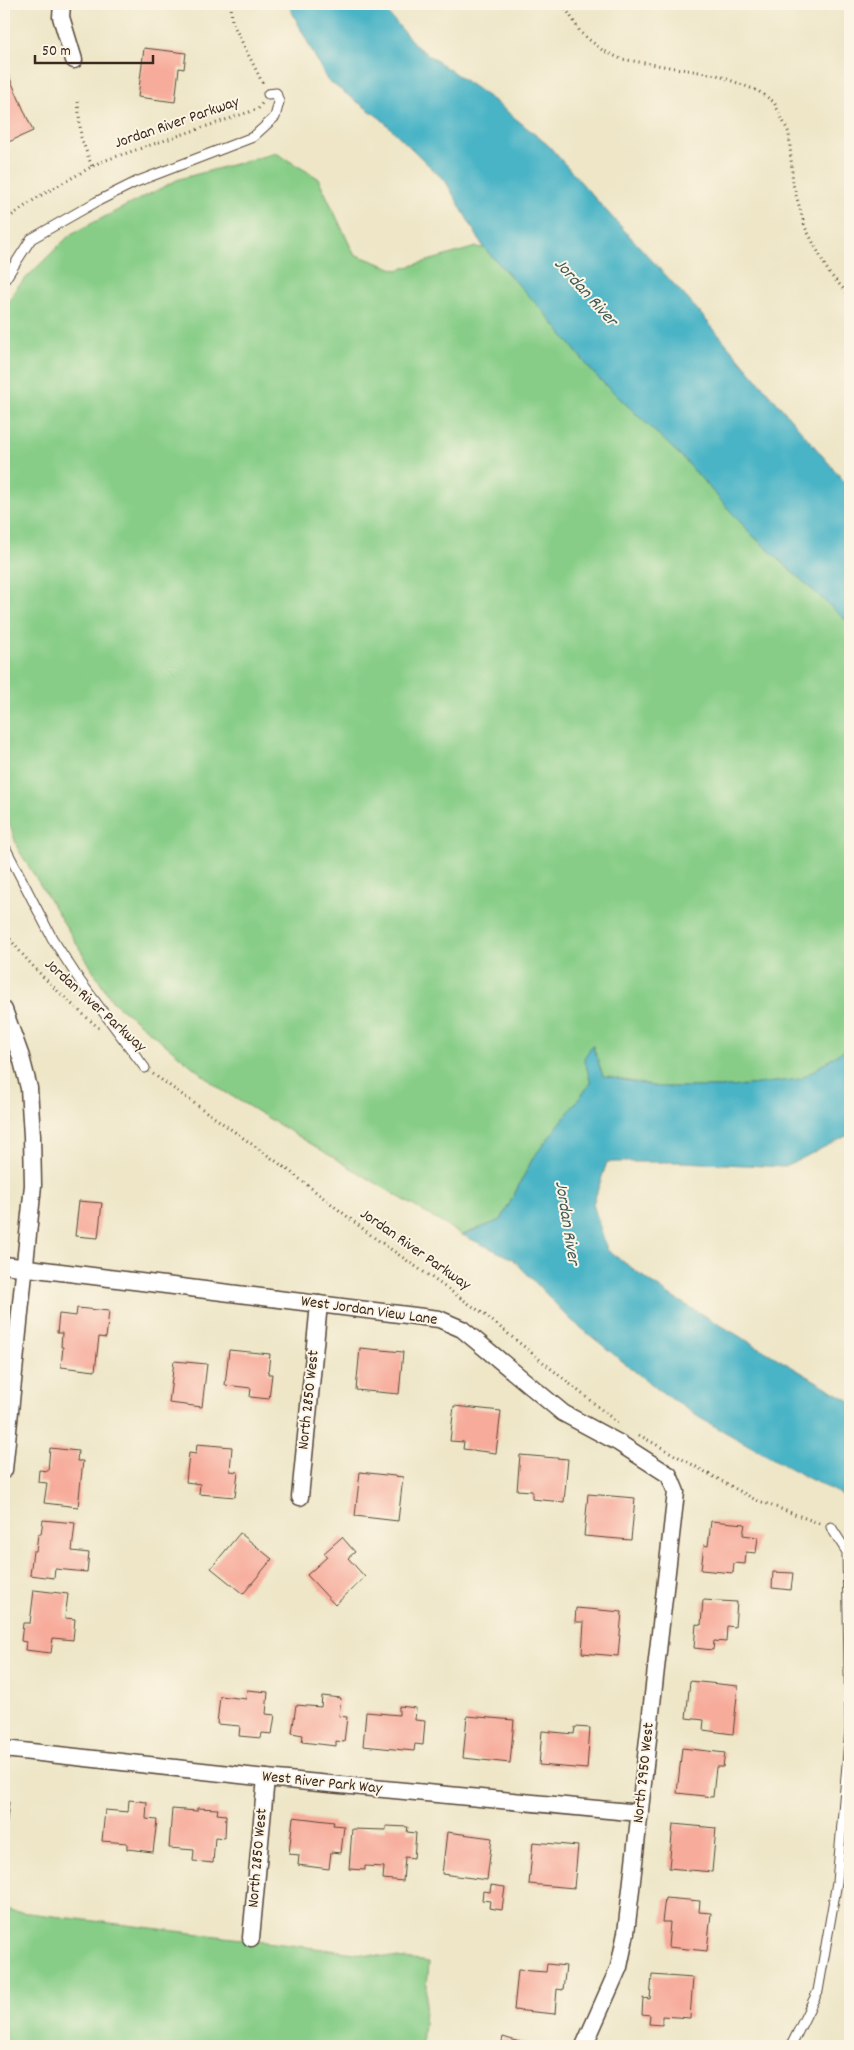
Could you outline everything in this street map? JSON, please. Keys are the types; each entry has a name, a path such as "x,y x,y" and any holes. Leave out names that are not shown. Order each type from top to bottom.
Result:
{"street":[{"path":"62,4 61,18 74,60"},
{"path":"4,1010 21,1057 29,1088 33,1185 4,1470"},
{"name":"West Jordan View Lane","path":"4,1265 439,1319 462,1329 563,1413 619,1443 669,1475 676,1492"},
{"name":"North 2850 West","path":"300,1497 319,1304"},
{"name":"North 2950 West","path":"584,2046 619,1967 626,1933 676,1492"},
{"name":"West River Park Way","path":"4,1749 266,1778 640,1813"},
{"name":"North 2850 West","path":"251,1938 266,1778"}],"lane":[{"path":"4,281 31,239 96,202 136,182 253,137 275,117 279,102 276,93 268,94"},
{"path":"4,845 52,938 80,981 145,1068"},
{"path":"791,2046 818,1991 837,1882 850,1727 848,1552 831,1527"}],"path":[{"path":"230,4 232,22 268,94"},
{"path":"563,4 581,33 602,50 622,59 717,75 758,90 774,102 788,133 793,184 805,227 829,273 850,296"},
{"name":"Jordan River Parkway","path":"4,221 38,197 100,162 258,110 268,94"},
{"path":"78,102 81,137 92,167"},
{"name":"Jordan River Parkway","path":"4,930 22,955 69,1002 104,1032"},
{"name":"Jordan River Parkway","path":"145,1068 287,1169 372,1236 486,1315 619,1424"},
{"path":"636,1433 754,1500 831,1527"}],"green space":[{"path":"276,153 318,178 354,254 397,270 476,247 484,248 545,313 595,375 683,458 751,534 850,624 850,1046 801,1079 732,1087 658,1087 603,1076 593,1046 584,1058 591,1083 533,1158 501,1220 462,1235 220,1089 112,1001 18,849 4,808 4,311 16,288 71,234 179,179"},
{"path":"4,1910 429,1962 422,2046 4,2046"}],"water":[{"name":"Jordan River","path":"288,4 380,4 417,47 494,101 548,145 694,306 850,488 850,624 751,534 683,458 595,375 545,313 484,248 446,182 380,118 327,80"},
{"name":"Jordan River","path":"592,1045 603,1076 658,1087 732,1087 801,1079 850,1046 850,1134 785,1167 683,1162 607,1162 593,1204 607,1250 669,1295 850,1401 850,1499 802,1475 700,1418 653,1386 570,1319 513,1259 462,1235 501,1220 533,1158 591,1083 584,1058"}],"building":[{"path":"144,48 186,53 184,69 179,68 175,102 138,97"},
{"path":"8,74 33,131 4,144 4,76"},
{"path":"79,1201 102,1203 98,1238 75,1236"},
{"path":"77,1308 109,1311 106,1338 99,1337 95,1371 61,1367 63,1347 61,1347 62,1333 57,1333 59,1314 76,1316"},
{"path":"360,1348 403,1352 399,1394 356,1390"},
{"path":"229,1350 270,1354 268,1374 272,1374 269,1399 250,1397 251,1388 225,1385"},
{"path":"174,1361 207,1364 202,1407 169,1403"},
{"path":"454,1406 501,1411 496,1453 463,1449 464,1442 450,1441"},
{"path":"197,1444 232,1447 230,1471 238,1472 235,1497 199,1494 200,1484 186,1482 189,1453 196,1454"},
{"path":"50,1448 78,1451 77,1461 83,1461 78,1507 44,1503 47,1483 38,1482 39,1470 48,1471"},
{"path":"520,1455 568,1459 564,1502 532,1499 532,1491 517,1490"},
{"path":"360,1472 403,1477 398,1521 355,1516"},
{"path":"588,1494 635,1498 631,1540 584,1536"},
{"path":"43,1520 75,1523 72,1551 89,1553 87,1572 55,1569 54,1578 30,1575 33,1551 36,1551 38,1534 41,1534"},
{"path":"711,1521 745,1524 743,1535 758,1537 756,1553 746,1552 745,1564 734,1563 733,1573 701,1570 704,1545 708,1546"},
{"path":"240,1533 272,1559 243,1594 211,1568"},
{"path":"342,1537 355,1552 348,1558 365,1577 335,1605 307,1575 327,1557 324,1553"},
{"path":"773,1572 793,1573 791,1590 772,1588"},
{"path":"34,1590 68,1594 65,1618 75,1619 73,1640 53,1638 51,1653 25,1650 26,1642 21,1641 23,1623 30,1623"},
{"path":"703,1600 737,1602 735,1627 727,1626 726,1642 714,1641 713,1650 694,1648 696,1624 701,1625"},
{"path":"576,1608 622,1612 618,1656 582,1653 584,1622 575,1622"},
{"path":"690,1681 738,1686 733,1734 703,1730 704,1720 686,1718"},
{"path":"247,1690 268,1692 266,1714 275,1715 272,1734 262,1733 261,1738 239,1736 240,1726 217,1724 220,1696 246,1699"},
{"path":"322,1696 341,1698 339,1716 347,1717 344,1742 336,1741 336,1746 302,1742 303,1735 292,1733 296,1705 321,1707"},
{"path":"399,1706 416,1708 415,1720 425,1721 423,1745 415,1744 414,1751 363,1746 366,1712 399,1715"},
{"path":"467,1716 514,1720 510,1763 463,1758"},
{"path":"575,1727 590,1728 587,1769 539,1765 542,1731 574,1734"},
{"path":"682,1748 725,1753 723,1767 716,1767 713,1797 677,1793"},
{"path":"129,1800 147,1802 146,1819 157,1820 153,1852 127,1849 127,1843 102,1841 105,1810 128,1812"},
{"path":"4,1802 9,1802 6,1829 4,1828"},
{"path":"197,1808 218,1809 217,1814 226,1815 225,1838 215,1837 213,1863 193,1861 194,1850 169,1848 172,1809 197,1811"},
{"path":"293,1817 334,1822 333,1825 344,1826 341,1853 331,1852 329,1869 298,1865 299,1855 289,1854"},
{"path":"673,1824 716,1828 712,1872 669,1868"},
{"path":"386,1826 408,1827 407,1832 416,1833 414,1858 405,1857 403,1881 383,1879 384,1867 365,1866 365,1870 349,1869 352,1829 386,1830"},
{"path":"447,1832 492,1838 487,1880 442,1874"},
{"path":"533,1842 578,1846 574,1888 529,1884"},
{"path":"491,1885 505,1887 502,1910 489,1908 490,1901 482,1900 483,1891 490,1892"},
{"path":"665,1898 700,1901 699,1912 711,1913 707,1951 668,1947 670,1922 662,1922"},
{"path":"547,1964 566,1966 563,1990 557,1989 555,2014 514,2010 518,1970 546,1972"},
{"path":"652,1975 693,1978 690,2018 662,2016 662,2025 649,2024 650,2015 642,2014 643,1998 650,1999"},
{"path":"503,2037 533,2046 501,2046"}]}
